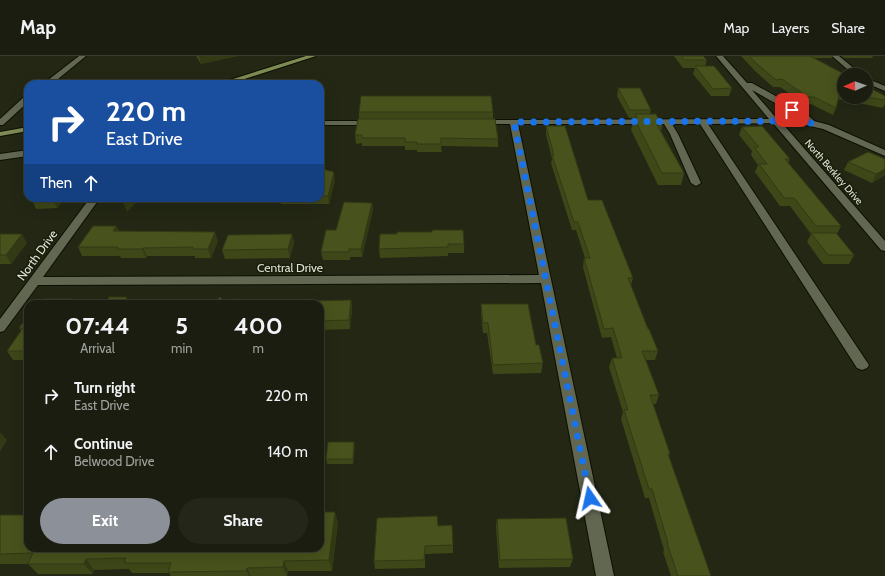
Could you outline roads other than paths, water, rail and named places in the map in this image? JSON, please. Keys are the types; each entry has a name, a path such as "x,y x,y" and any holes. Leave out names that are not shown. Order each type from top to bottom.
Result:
{"main road":[{"path":"234,80 314,56"},
{"path":"0,134 24,130"}],"street":[{"path":"52,80 83,56"},
{"name":"North Berkley Drive","path":"719,56 885,248"},
{"path":"835,56 850,68"},
{"path":"737,77 804,116 811,123"},
{"path":"873,83 885,89"},
{"path":"0,123 24,102"},
{"path":"666,121 674,134 696,184"},
{"path":"702,121 862,365"},
{"path":"468,122 702,121 811,123 826,127 885,153"},
{"path":"514,122 605,576"},
{"path":"324,123 382,123"},
{"path":"0,157 24,154"},
{"name":"North Drive","path":"0,328 92,202"},
{"name":"Central Drive","path":"34,281 546,279"}]}
